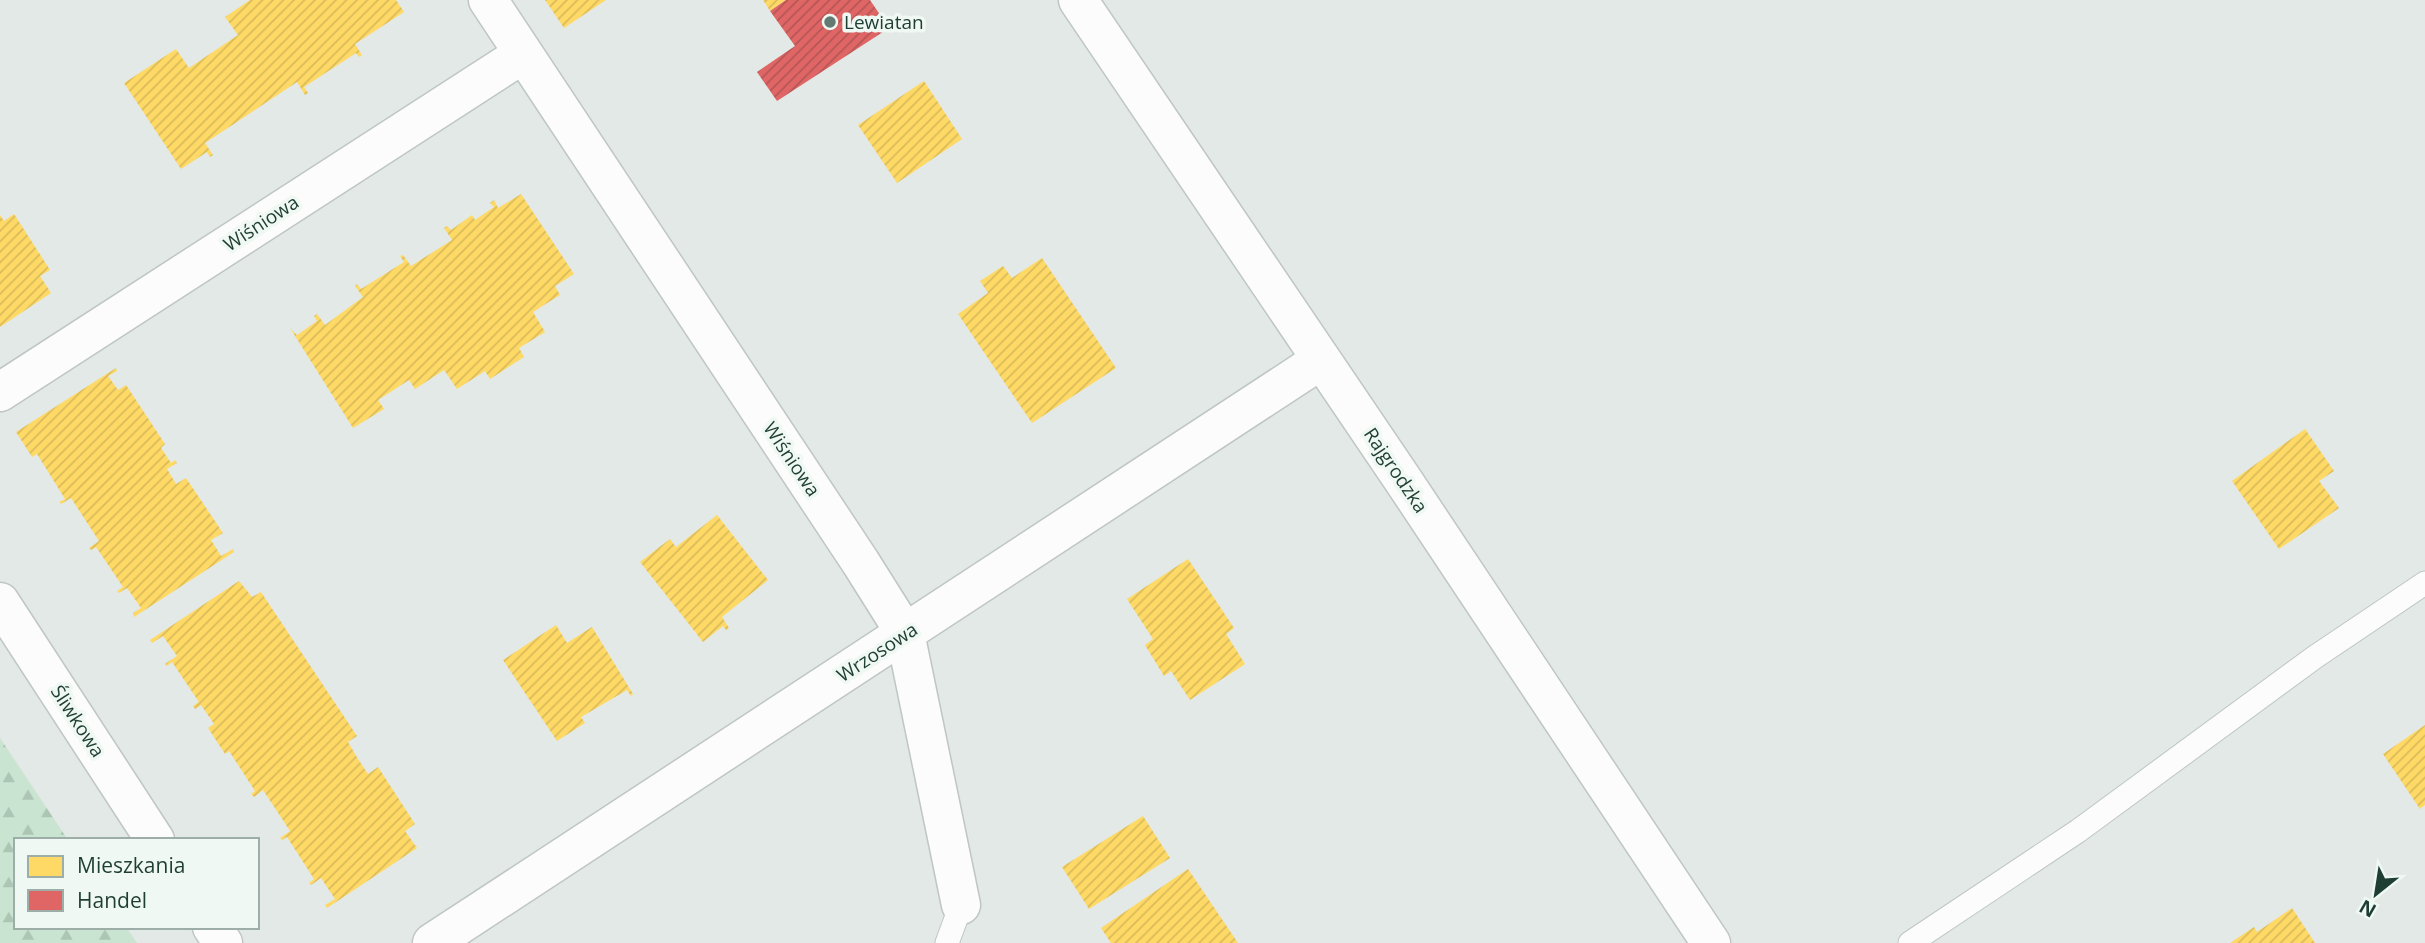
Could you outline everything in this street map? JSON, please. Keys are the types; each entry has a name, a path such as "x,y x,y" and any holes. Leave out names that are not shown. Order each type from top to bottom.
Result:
{"street":[{"name":"Wiśniowa","path":"488,0 905,633 961,905"},
{"name":"Rajgrodzka","path":"1078,0 1711,943"},
{"name":"Wiśniowa","path":"0,392 523,54"},
{"name":"Wrzosowa","path":"432,943 1321,359"},
{"name":"Śliwkowa","path":"0,602 154,838"}],"lane":[{"path":"1910,943 2078,831 2315,657 2425,583"},
{"path":"947,943 961,905"}],"green space":[{"path":"0,738 67,838 14,838 14,929 127,929 137,943 0,943"}],"building: Mieszkania":[{"path":"250,0 396,0 404,12 355,44 362,55 359,57 356,53 304,87 308,93 305,95 297,82 205,143 213,155 210,157 207,152 181,169 124,83 176,49 189,68 238,35 225,17"},
{"path":"545,0 606,0 564,28"},
{"path":"763,0 786,0 770,11"},
{"path":"924,81 962,139 897,183 858,125"},
{"path":"521,194 574,274 555,286 560,295 533,312 545,332 519,348 524,357 490,379 485,371 457,389 444,370 415,389 409,380 378,400 384,409 353,428 290,328 297,335 317,321 314,316 317,314 325,325 363,297 355,286 357,284 361,289 404,262 400,256 403,255 411,266 452,240 444,228 447,226 451,230 472,215 475,220 494,207 490,203 494,200 498,208"},
{"path":"14,214 50,270 40,276 51,293 0,327 0,215 4,221"},
{"path":"1042,258 1116,368 1032,423 958,314 988,293 980,281 1003,266 1012,278"},
{"path":"116,368 117,371 108,376 118,390 126,385 165,444 161,448 171,463 175,460 177,463 167,469 176,484 186,478 223,533 211,540 221,556 233,549 234,552 134,617 133,613 141,608 127,588 119,593 117,591 123,587 96,547 91,550 89,548 99,541 71,498 61,504 59,502 65,499 37,454 32,457 16,432"},
{"path":"2305,429 2334,471 2319,481 2339,508 2279,549 2232,481"},
{"path":"717,515 768,580 722,617 729,628 726,630 723,626 703,642 640,562 670,539 676,547"},
{"path":"1188,559 1234,628 1226,634 1245,664 1190,700 1171,671 1164,676 1145,645 1153,639 1127,599"},
{"path":"239,581 252,597 261,592 357,736 348,742 358,759 368,774 378,767 415,824 405,831 417,848 327,908 325,905 335,899 321,878 311,885 309,883 314,879 287,837 282,840 280,838 290,831 263,790 254,797 251,794 255,791 229,751 225,754 208,728 214,724 201,705 195,709 193,706 199,702 172,662 167,666 165,664 177,656 163,636 152,643 150,640"},
{"path":"556,625 567,643 592,627 633,694 631,696 627,690 581,717 585,723 557,741 503,660"},
{"path":"2425,725 2425,805 2420,809 2383,754"},
{"path":"1143,816 1170,858 1089,909 1062,867"},
{"path":"1188,869 1238,943 1111,943 1101,928"},
{"path":"2292,908 2315,943 2230,943 2254,927 2257,932"}],"building: Handel":[{"path":"786,0 870,0 889,28 777,101 757,72 795,46 770,11"}],"place":[{"name":"Lewiatan","path":"830,22"}]}
